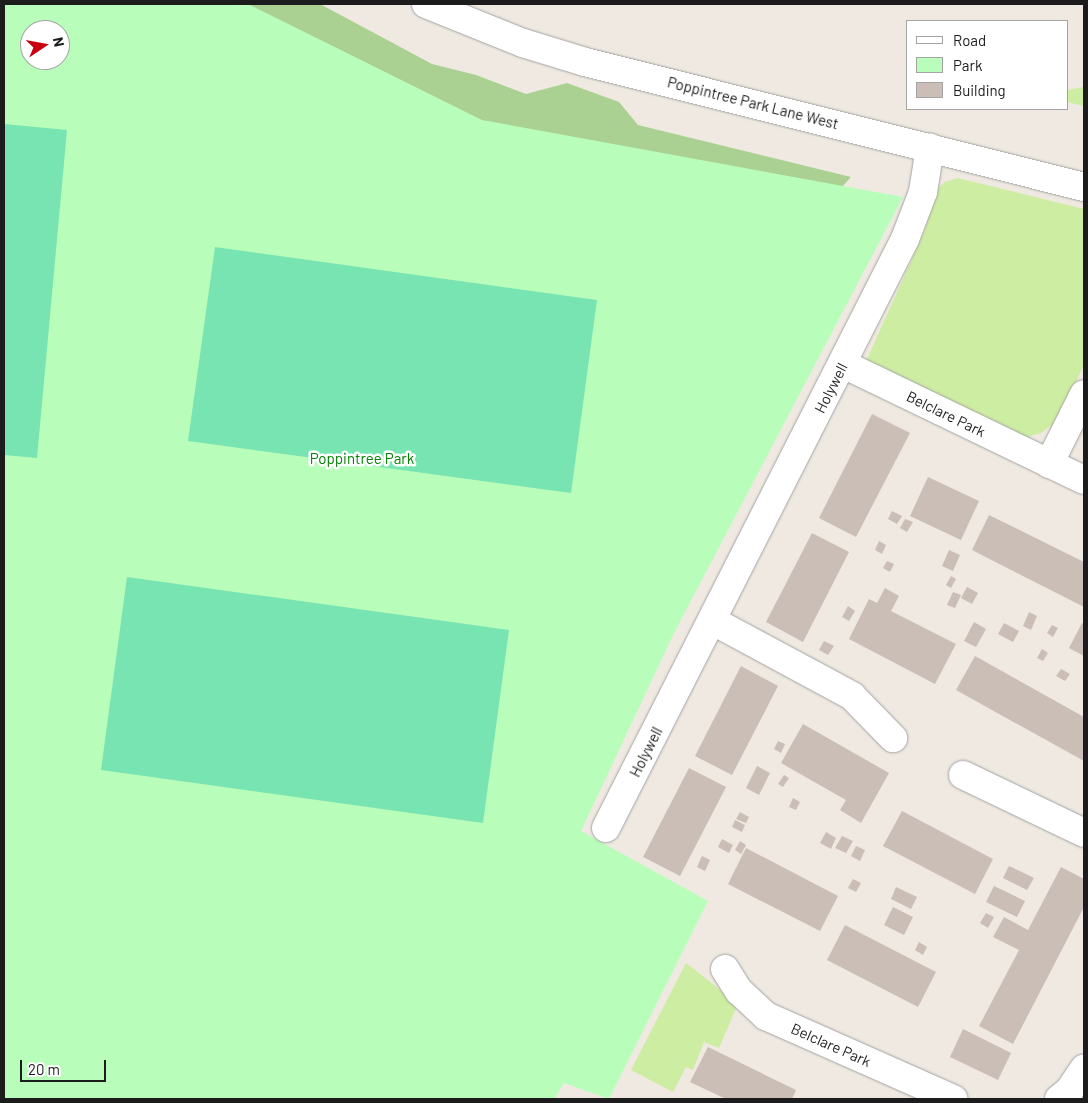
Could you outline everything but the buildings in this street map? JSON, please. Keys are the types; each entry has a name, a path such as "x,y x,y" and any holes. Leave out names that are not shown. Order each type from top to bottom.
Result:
{"street":[{"name":"Poppintree Park Lane West","path":"426,4 523,43 584,62 1084,187"},
{"name":"Holywell","path":"606,828 713,621 905,239 923,192 930,148"},
{"name":"Belclare Park","path":"843,364 1084,480"},
{"path":"1049,464 1084,394"},
{"path":"713,621 852,696 893,738"},
{"path":"963,775 1084,833"},
{"name":"Belclare Park","path":"725,969 739,991 766,1016 953,1099"},
{"path":"1059,1099 1069,1091 1084,1069"}],"green space":[{"name":"Poppintree Park","path":"4,4 248,4 482,120 903,197 674,633 581,831 708,901 609,1099 564,1083 554,1099 4,1099"},
{"path":"251,4 320,4 432,64 476,75 526,94 567,83 619,102 638,125 851,177 822,209 477,124 248,8"},
{"path":"1084,87 1084,106 1068,102 1068,90"},
{"path":"4,124 67,130 37,458 4,455"},
{"path":"958,178 1084,209 1084,365 1057,421 1041,433 1027,437 1006,436 866,361 923,235 936,190 945,182"},
{"path":"215,247 597,300 571,493 188,441"},
{"path":"127,577 509,630 483,823 101,770"},
{"path":"686,963 738,1004 719,1048 704,1042 693,1070 686,1067 673,1092 631,1070"}]}
